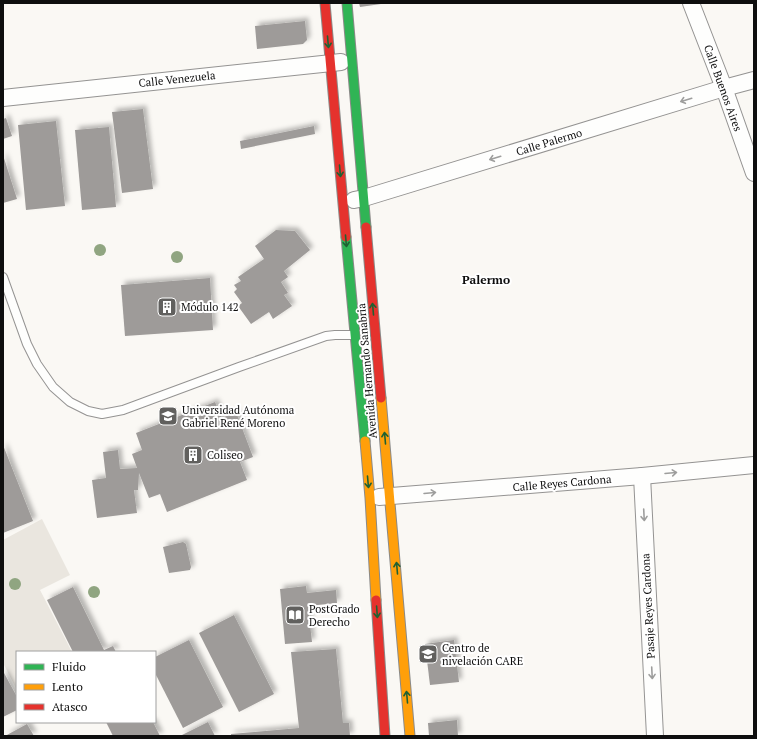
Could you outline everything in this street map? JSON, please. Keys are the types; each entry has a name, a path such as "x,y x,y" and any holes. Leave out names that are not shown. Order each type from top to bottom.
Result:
{"street":[{"name":"Calle Buenos Aires","path":"691,3 724,88 754,173"},
{"name":"Avenida Hernando Sanabria","path":"336,5 352,60 364,198 370,498 385,736"},
{"name":"Avenida Hernando Sanabria","path":"336,5 330,63 343,203 366,334 391,496 410,736"},
{"name":"Calle Venezuela","path":"3,98 352,60"},
{"name":"Calle Palermo","path":"343,203 364,198 754,80"},
{"path":"335,113 345,109 356,110"},
{"name":"Calle Reyes Cardona","path":"370,498 642,476 754,465"},
{"name":"Pasaje Reyes Cardona","path":"642,476 655,736"}],"lane":[{"path":"3,277 27,344 49,381 70,402 88,411 102,414 123,410 326,336 366,334"}],"shaded area":[{"path":"42,519 70,575 40,590 71,651 16,651 16,688 3,663 3,540"}],"building":[{"path":"359,3 381,3 381,4 360,7"},
{"path":"305,21 307,40 303,44 257,49 255,26"},
{"path":"143,109 153,189 122,193 112,112"},
{"path":"6,118 12,136 3,139 3,119"},
{"path":"56,121 65,206 26,210 18,125"},
{"path":"314,126 315,134 241,149 240,141"},
{"path":"109,127 116,207 82,210 75,130"},
{"path":"3,155 17,199 3,203"},
{"path":"276,230 295,231 310,250 284,271 288,277 281,282 288,293 284,295 292,306 273,319 269,312 251,324 238,306 242,303 234,292 237,289 234,285 241,281 238,277 264,259 255,246"},
{"name":"Módulo 142","path":"210,278 213,330 125,336 121,285"},
{"name":"Coliseo","path":"215,402 222,418 236,412 253,457 240,462 247,480 167,512 160,494 149,498 139,473 138,490 134,490 137,513 97,518 92,480 106,478 103,452 118,450 120,469 137,468 132,454 142,450 136,433"},
{"path":"3,445 33,521 3,533"},
{"path":"183,542 186,544 191,567 190,570 169,573 163,547"},
{"path":"306,586 307,593 336,590 337,603 308,606 312,642 285,644 280,589"},
{"path":"73,587 104,650 113,646 116,651 72,651 47,600"},
{"path":"234,615 274,694 239,712 199,633"},
{"path":"189,640 223,707 183,728 156,675 156,656"},
{"path":"454,640 459,682 430,685 425,644"},
{"path":"336,649 343,723 349,723 350,736 231,736 231,734 299,728 291,652"},
{"path":"3,671 16,695 16,710 3,717"},
{"path":"457,720 458,736 429,736 428,723"},
{"path":"208,722 215,736 180,736"},
{"path":"106,723 154,723 160,736 113,736"},
{"path":"27,724 34,736 5,736"}],"traffic: fast":[{"path":"347,3 366,227"},
{"path":"346,237 365,441"}],"traffic: slow":[{"path":"381,398 410,736"},
{"path":"365,441 376,600"}],"traffic: jam":[{"path":"325,3 346,237"},
{"path":"366,227 381,398"},
{"path":"376,600 385,736"}],"place":[{"name":"Módulo 142","path":"167,307"},
{"name":"Universidad Autónoma Gabriel René Moreno","path":"168,416"},
{"name":"Coliseo","path":"193,455"},
{"name":"PostGrado Derecho","path":"295,615"},
{"name":"Centro de nivelación CARE","path":"428,654"}],"district":[{"name":"Palermo","path":"486,280"}]}
